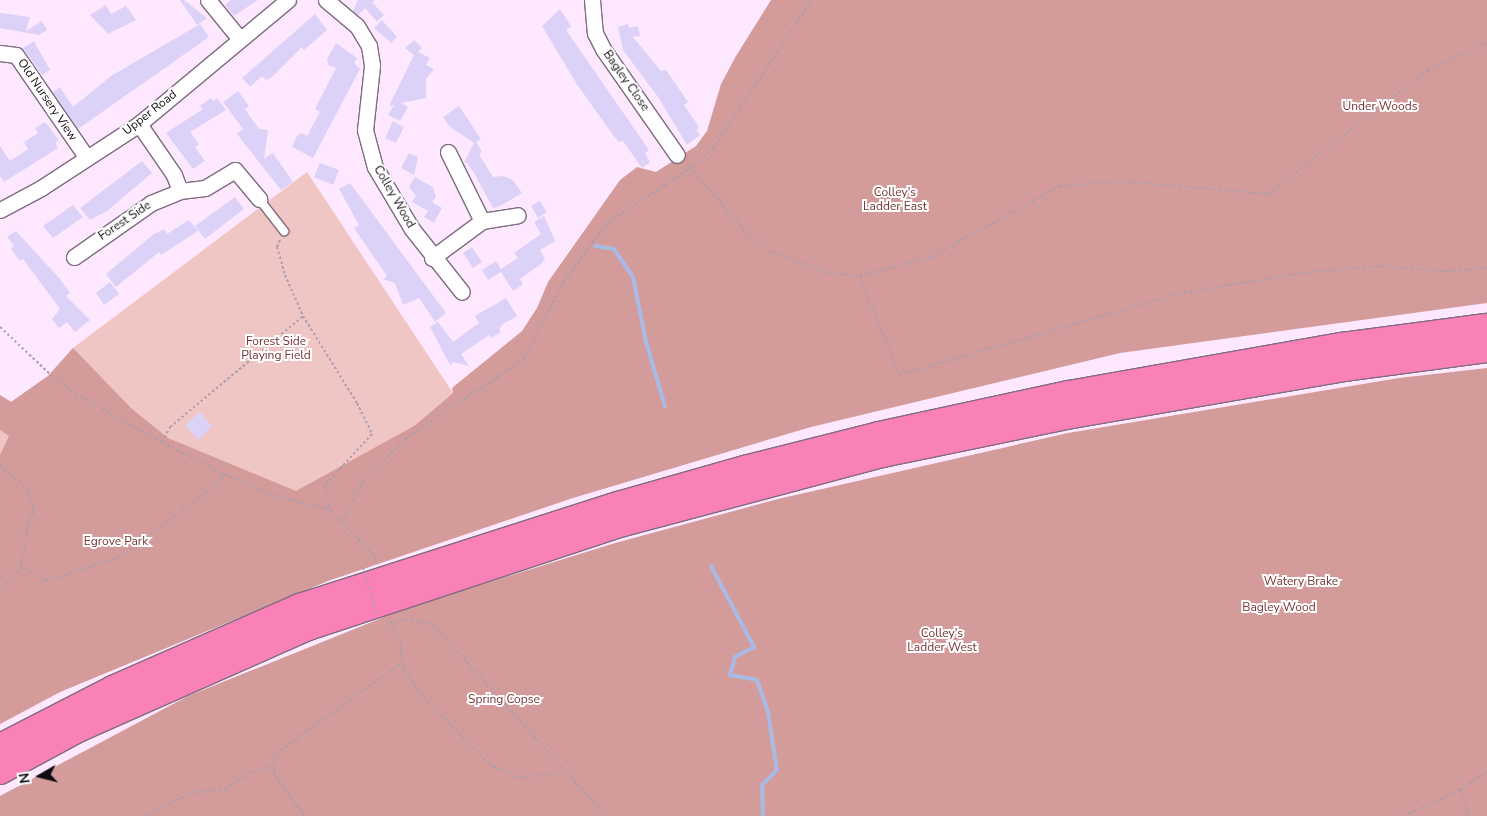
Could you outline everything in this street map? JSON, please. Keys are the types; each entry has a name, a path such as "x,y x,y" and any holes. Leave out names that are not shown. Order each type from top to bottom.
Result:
{"highway":[{"path":"0,747 113,689 300,607 618,505 748,468 879,434 1069,394 1342,346 1487,327"},
{"path":"0,771 80,728 308,627 632,521 883,454 1072,414 1345,368 1487,349"}],"street":[{"path":"208,0 239,38"},
{"name":"Upper Road","path":"0,210 87,158 139,124 239,38 288,0"},
{"name":"Colley Wood","path":"326,0 357,26 369,46 372,66 365,116 367,144 375,168 397,206 432,258 462,292"},
{"name":"Bagley Close","path":"592,0 595,33 603,49 677,155"},
{"name":"Old Nursery View","path":"0,53 16,55 87,158"},
{"path":"139,124 174,175 180,191"},
{"path":"448,152 482,221"},
{"name":"Forest Side","path":"74,258 151,202 180,191 205,188 235,170 259,199"},
{"path":"432,258 482,221 518,216"}],"lane":[{"path":"259,199 284,231"}],"path":[{"path":"341,523 363,482 405,439 523,360 563,283 606,224 692,168 713,149 812,0"},
{"path":"677,155 692,168 747,233 773,252 796,264 830,273 860,276 932,257 1060,186 1119,181 1268,194 1427,71 1487,43"},
{"path":"284,231 277,247 285,275 303,316 357,403 372,434 325,485 330,510 373,554"},
{"path":"860,276 899,375 1185,292 1308,272 1381,266 1444,271 1487,268"},
{"path":"162,442 170,427 303,316"},
{"path":"0,327 51,375 76,394 162,442 224,474 273,495 330,510"},
{"path":"0,465 28,490 34,512 28,524 21,567 0,591"},
{"path":"21,567 46,581 122,556 218,483 224,474"},
{"path":"363,568 377,615"},
{"path":"563,772 520,778 489,764 417,690 402,663 401,643 391,622 411,619 434,626 563,772 606,816"},
{"path":"304,816 275,776 272,756 402,663"},
{"path":"146,816 165,803 194,792 226,789 250,772 274,767"},
{"path":"1404,816 1461,789 1487,772"},
{"path":"1461,789 1468,816"}],"green space":[{"name":"Colley's Ladder East","path":"771,0 1487,0 1487,303 1120,353 811,427 573,498 328,581 60,692 0,724 0,455 9,436 0,430 0,395 11,402 48,376 73,348 131,408 168,438 296,491 414,426 453,393 452,388 522,331 537,308 548,282 620,180 637,167 656,172 696,146 707,131 721,84"},
{"path":"307,172 453,393 414,426 380,447 328,581 60,692 0,724 0,395 11,402 48,376 73,348"},
{"name":"Bagley Wood","path":"1487,368 1487,816 0,816 0,796 188,696 409,607 615,543 778,499 1068,433 1399,378"}],"building":[{"path":"180,0 184,0 207,18 197,25"},
{"path":"231,0 258,0 234,16 225,5"},
{"path":"358,0 375,0 372,2 384,15 377,22 365,8 358,15 353,11"},
{"path":"106,5 111,14 126,6 136,20 108,34 90,15"},
{"path":"560,9 571,26 566,30 649,150 645,153 650,162 642,168 623,141 619,142 613,135 576,83 542,26"},
{"path":"0,13 30,17 26,31 42,21 47,30 39,35 0,28"},
{"path":"315,14 327,30 304,50 302,47 272,77 266,80 262,76 250,87 242,78"},
{"path":"382,20 397,37 391,43 374,28"},
{"path":"200,24 209,37 78,129 53,92 60,87 73,107 111,76"},
{"path":"628,24 629,28 638,26 640,36 633,37 661,71 666,70 688,102 684,105 699,127 696,130 700,135 687,145 658,97 623,50 618,27"},
{"path":"414,40 422,48 418,52 430,58 426,65 434,69 426,79 426,98 401,103 408,107 400,121 388,115 394,105 389,106 414,55 405,48"},
{"path":"34,41 50,70 42,75 23,48"},
{"path":"336,43 357,58 354,63 360,69 313,158 292,147 297,136 302,133 307,136 320,112 315,109 336,68 328,65 327,59"},
{"path":"238,91 249,106 245,109 259,129 268,130 264,159 273,153 293,182 281,190 237,134 243,129 223,102"},
{"path":"211,98 213,101 217,98 226,110 190,132 199,144 195,147 205,161 193,169 166,133 203,109 200,106"},
{"path":"459,106 481,139 476,142 482,152 479,154 493,177 503,176 513,180 522,193 500,206 493,208 474,173 466,162 464,163 474,143 450,127 443,117"},
{"path":"393,121 404,127 396,143 385,138"},
{"path":"45,122 59,140 55,143 58,148 4,182 0,176 0,146 10,161 28,149 24,142 38,133 35,128"},
{"path":"409,153 418,157 414,175 401,168"},
{"path":"142,161 152,173 107,211 90,220 80,208"},
{"path":"320,163 339,170 333,185 314,177"},
{"path":"415,177 433,187 436,197 432,202 442,208 434,223 424,217 428,211 412,202 416,196 409,187"},
{"path":"350,183 446,313 435,322 419,298 403,305 395,283 383,279 387,276 354,228 359,225 339,189"},
{"path":"235,197 244,209 205,239 195,226"},
{"path":"540,201 547,212 538,218 531,206"},
{"path":"73,205 83,217 53,238 43,226"},
{"path":"544,216 555,241 540,250 545,259 541,264 520,279 523,284 513,291 501,272 488,280 482,270 496,261 501,269 518,258 514,253 541,234 534,222"},
{"path":"189,220 198,231 161,255 159,252 116,287 106,274 154,234 164,229 167,234"},
{"path":"16,231 60,279 70,293 66,296 90,320 75,332 67,322 59,328 52,319 60,309 23,259 20,261 11,249 14,246 7,237"},
{"path":"472,247 482,262 473,268 463,253"},
{"path":"110,282 119,294 104,305 96,293"},
{"path":"506,298 517,316 503,324 499,329 501,332 491,338 489,335 461,354 469,366 454,362 450,365 430,327 438,322 453,342 479,323 475,316"},
{"path":"200,412 212,427 198,440 185,425"}],"waterway":[{"path":"595,246 614,249 633,277 646,342 665,406"},
{"path":"711,566 754,647 735,657 730,675 757,680 768,712 777,770 762,785 763,816"}],"park label":[{"name":"Under Woods","path":"1380,107"},
{"name":"Forest Side Playing Field","path":"276,349"},
{"name":"Egrove Park","path":"116,542"},
{"name":"Watery Brake","path":"1301,582"},
{"name":"Colley's Ladder West","path":"942,641"},
{"name":"Spring Copse","path":"504,700"}]}
